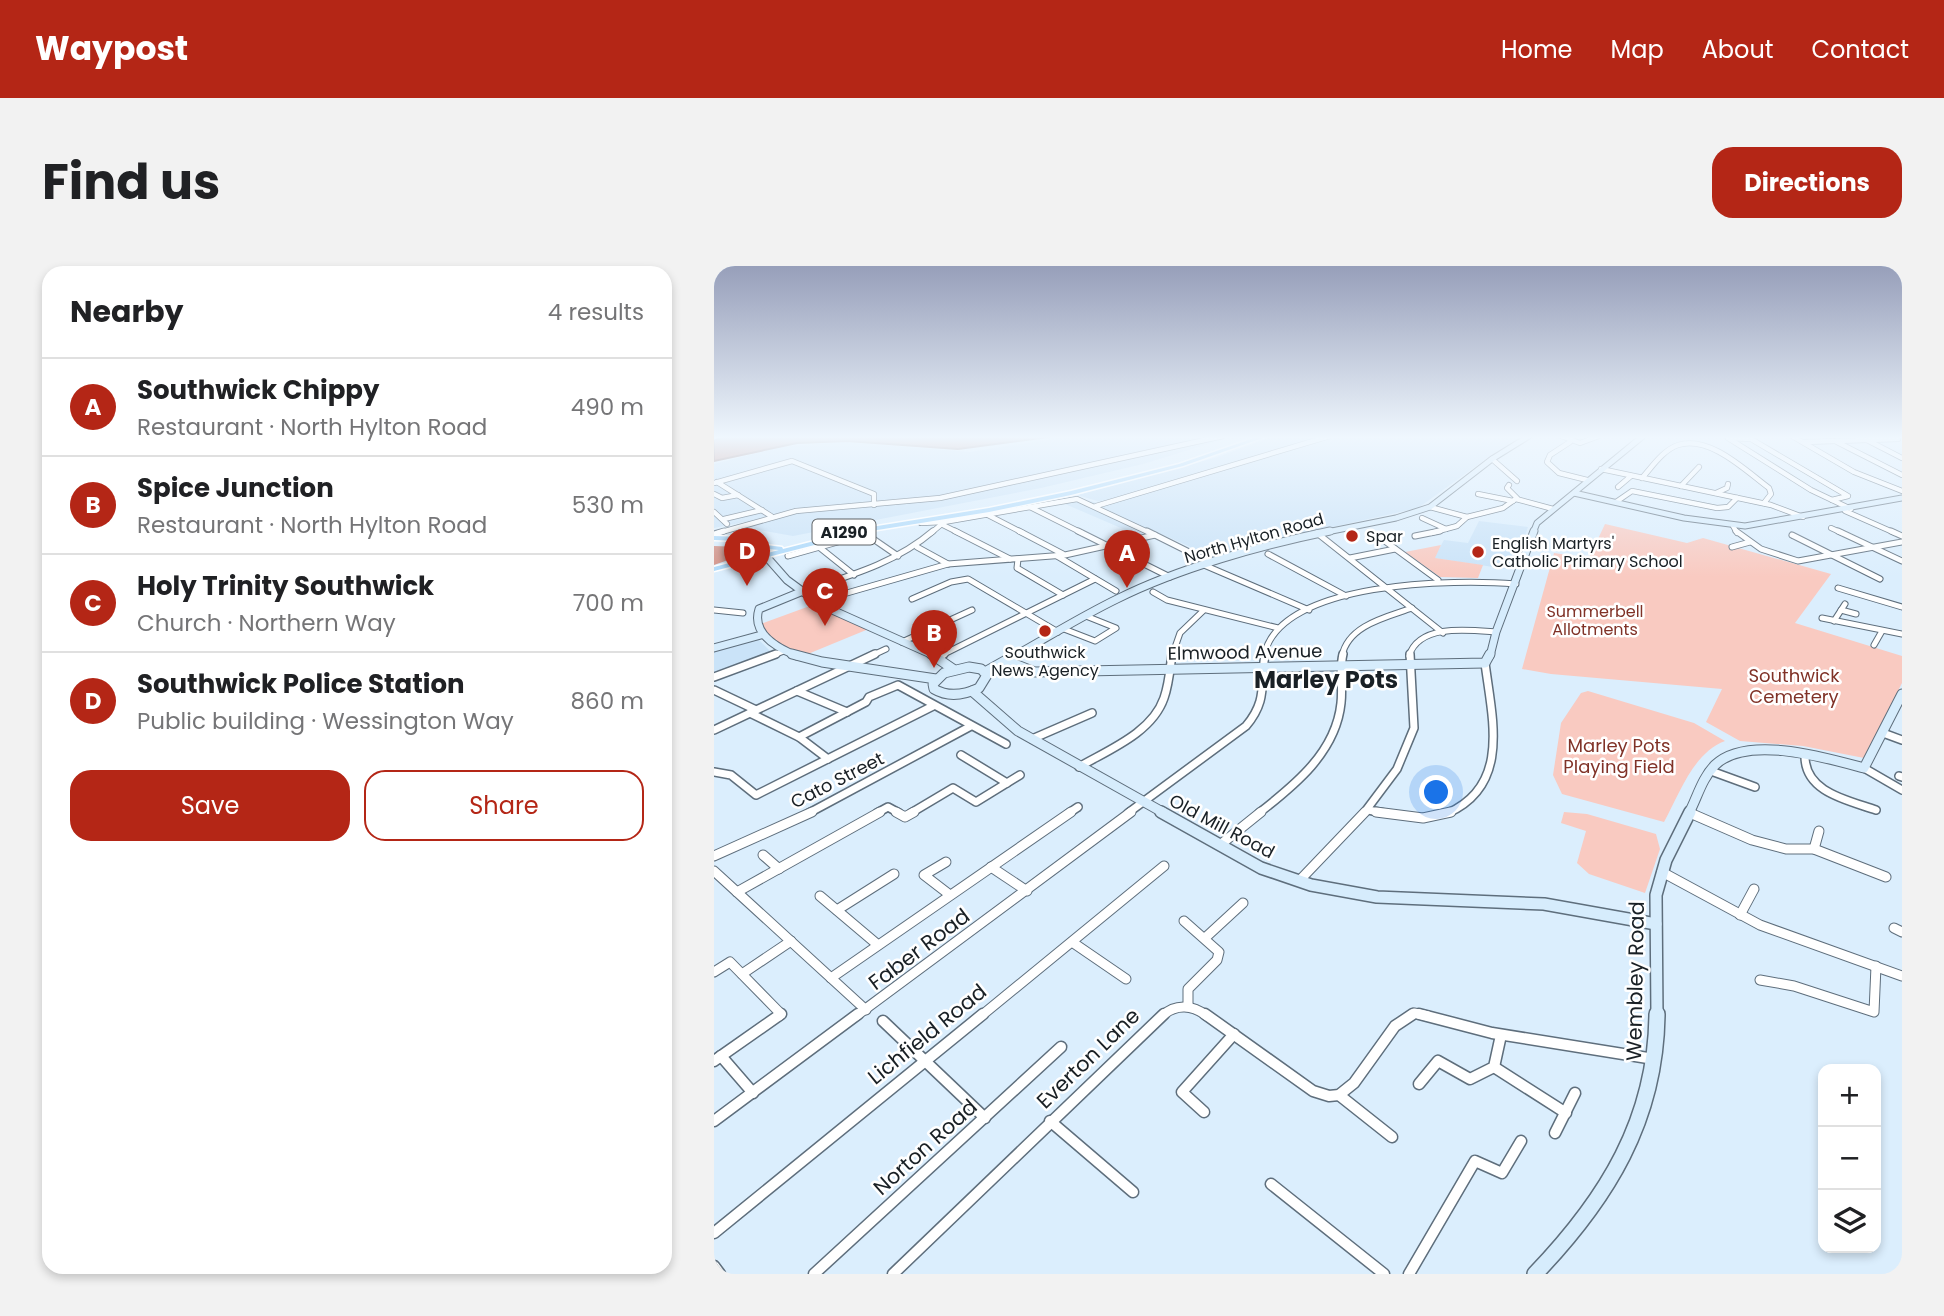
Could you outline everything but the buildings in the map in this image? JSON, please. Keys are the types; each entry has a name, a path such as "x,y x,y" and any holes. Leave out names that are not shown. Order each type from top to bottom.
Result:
{"main road":[{"name":"A1290","path":"714,535 782,548 875,525 1020,502 1096,483"},
{"name":"A1290","path":"769,560 844,535 1012,506 1110,483"},
{"path":"714,569 755,554 757,545"},
{"path":"744,560 769,560"}],"street":[{"path":"715,483 726,487 771,516"},
{"path":"847,483 874,494 874,505"},
{"path":"727,524 828,507 940,498 1010,483"},
{"path":"1097,506 1173,483"},
{"name":"North Hylton Road","path":"985,672 1118,598 1170,577 1317,533 1396,517 1430,507 1461,483"},
{"path":"1368,810 1417,820 1443,817 1469,803 1486,782 1491,758 1493,717 1485,663 1489,659 1496,632 1537,523 1584,483"},
{"path":"1667,483 1764,503 1804,517"},
{"path":"1681,486 1684,483"},
{"path":"1762,483 1769,488 1771,494 1764,503"},
{"path":"1800,483 1902,536"},
{"path":"1826,483 1848,496 1832,500"},
{"path":"1880,483 1902,491"},
{"path":"1715,493 1727,488 1728,484"},
{"path":"1415,536 1447,530 1467,517 1503,508 1515,500 1516,494 1507,488 1509,485"},
{"path":"714,492 726,487"},
{"path":"1616,502 1632,491 1717,508 1731,505 1737,498"},
{"path":"714,492 722,498 738,495"},
{"path":"1470,500 1480,492 1553,509"},
{"path":"1574,492 1733,526 1755,526 1902,498"},
{"path":"920,523 943,523 1071,499 1097,506 1208,564 1308,610"},
{"path":"1893,501 1902,505"},
{"path":"1030,506 1170,577"},
{"path":"1430,507 1467,517"},
{"path":"714,535 727,524 762,510"},
{"path":"714,512 727,524"},
{"path":"986,514 1065,555"},
{"path":"1422,518 1447,530"},
{"path":"936,679 934,689 945,695 972,691 984,684 988,675 969,667 953,669 936,679 899,672 845,668 784,651 770,644 761,635 756,614 759,609 803,591 854,575 917,547 943,523"},
{"path":"943,523 1010,559"},
{"path":"727,524 724,535 728,538"},
{"path":"1733,526 1738,536 1790,560 1902,542"},
{"path":"1831,528 1902,561"},
{"path":"1317,533 1443,633"},
{"path":"788,556 866,534 898,556"},
{"path":"826,599 948,564 1065,555 1155,535"},
{"path":"1792,535 1880,579"},
{"path":"1382,539 1438,580"},
{"path":"1732,547 1750,542"},
{"path":"757,545 769,560 821,605 938,657 953,669"},
{"path":"819,547 854,575"},
{"path":"917,547 948,564"},
{"path":"1350,558 1395,549"},
{"path":"1268,554 1346,596"},
{"path":"1056,556 1116,591"},
{"path":"1018,559 1017,568 1063,595"},
{"path":"912,599 951,582 968,579 1061,630 1095,640 1116,628 1086,616"},
{"path":"938,657 1095,579"},
{"path":"1153,592 1167,600 1278,628 1308,610 1346,596 1387,586 1438,580 1516,584"},
{"path":"1838,588 1902,607"},
{"path":"1834,621 1846,604"},
{"path":"1220,845 1298,779 1327,746 1340,717 1342,647 1355,632 1373,620 1412,608"},
{"path":"714,610 743,613"},
{"path":"902,642 972,610"},
{"path":"1079,768 1135,731 1155,714 1162,702 1172,669 1178,637 1186,625 1204,610"},
{"path":"1841,610 1856,614"},
{"path":"1822,618 1902,634"},
{"name":"Faber Road","path":"714,1121 1246,726 1259,708 1262,667 1269,640 1278,628"},
{"path":"1299,881 1368,810 1403,756 1414,730 1416,711 1407,664 1409,651 1419,640 1443,633 1469,630 1496,632"},
{"path":"1874,645 1882,631"},
{"path":"714,648 761,635"},
{"path":"714,730 886,649"},
{"path":"714,677 784,651"},
{"name":"Elmwood Avenue","path":"1007,661 1035,672 1485,663"},
{"path":"799,737 847,712 869,697 892,685 898,685 1006,744"},
{"path":"714,690 799,737 828,759"},
{"path":"797,691 847,712"},
{"name":"Old Mill Road","path":"972,691 1009,724 1079,768 1261,868 1299,881 1377,897 1544,904 1609,913 1656,924"},
{"path":"1864,768 1901,701"},
{"path":"714,772 724,770 730,773 756,795 933,706"},
{"path":"1032,739 1092,713"},
{"name":"Cato Street","path":"714,856 834,802 971,726"},
{"path":"1884,733 1902,740"},
{"path":"1755,787 1711,771 1719,762 1732,755 1769,751 1805,755 1864,768 1902,790"},
{"path":"961,755 1007,783"},
{"path":"1805,755 1806,773 1813,782 1837,796 1876,810"},
{"name":"Wembley Road","path":"1535,1274 1602,1198 1618,1170 1642,1113 1655,1059 1657,890 1662,872 1711,771"},
{"path":"737,892 888,807 905,817 953,788 976,802 1020,775"},
{"path":"831,978 1078,807"},
{"path":"1690,813 1752,840 1786,849 1814,849 1886,877"},
{"path":"1814,849 1819,831"},
{"path":"763,855 779,869"},
{"path":"946,862 924,876 950,895"},
{"name":"Lichfield Road","path":"714,1233 1164,866"},
{"path":"991,867 1027,891"},
{"path":"714,870 866,1010"},
{"path":"1662,872 1688,881 1740,915 1902,976"},
{"path":"837,910 894,874"},
{"path":"1740,915 1754,889"},
{"path":"820,897 878,945"},
{"path":"1205,938 1243,903"},
{"path":"1184,921 1219,952 1217,960 1188,989 1188,1006 1234,1034 1313,1091 1329,1096 1339,1095 1354,1083 1395,1026 1414,1013 1501,1035 1618,1050 1655,1059"},
{"path":"742,974 792,941"},
{"path":"1072,942 1126,979"},
{"path":"714,972 730,962 781,1014 718,1059 753,1093"},
{"path":"1760,980 1794,986 1874,1012 1877,966"},
{"name":"Everton Lane","path":"893,1274 1169,1009 1188,1006"},
{"path":"883,1021 985,1118"},
{"path":"1204,1112 1182,1091 1234,1034"},
{"path":"1494,1067 1501,1035"},
{"name":"Norton Road","path":"814,1274 1060,1046"},
{"path":"1419,1084 1438,1061 1470,1079 1494,1067"},
{"path":"1494,1067 1566,1112"},
{"path":"1555,1133 1575,1093"},
{"path":"1339,1095 1392,1137"},
{"path":"1050,1121 1133,1192"},
{"path":"1409,1274 1475,1161 1502,1173 1521,1141"},
{"path":"1271,1184 1384,1274"},
{"path":"714,1266 720,1274"}],"shaded area":[{"path":"714,483 1062,483 793,536 759,530 744,522 714,528"},
{"path":"1121,483 1166,483 1101,502 1077,495"},
{"path":"1179,483 1453,483 1418,508 1279,539 1213,557 1159,533 1142,537 1065,504 1079,498 1105,505"},
{"name":"English Martyrs' Catholic Primary School","path":"1479,521 1528,527 1513,570 1434,558 1444,540 1468,543"},
{"path":"714,546 742,547 748,553 714,565"},
{"path":"753,634 772,653 714,673 714,645"}],"green space":[{"name":"Southwick Cemetery","path":"1605,524 1687,543 1703,538 1831,574 1795,623 1902,656 1902,683 1864,758 1803,746 1740,741 1706,722 1722,689 1522,669 1554,553 1589,558"},
{"path":"1441,545 1435,558 1483,565 1478,578 1440,577 1405,552"},
{"path":"818,603 871,628 803,656 784,651 758,625"},
{"name":"Marley Pots Playing Field","path":"1588,691 1694,723 1725,741 1714,747 1696,764 1664,822 1562,794 1553,775 1561,723 1581,693"},
{"path":"1564,812 1587,814 1656,834 1660,849 1645,893 1589,874 1577,863 1586,831 1561,823"}],"place":[{"name":"Spar","path":"1352,536"},
{"name":"English Martyrs' Catholic Primary School","path":"1478,552"},
{"name":"Southwick Police Station","path":"747,586"},
{"name":"Southwick Chippy","path":"1127,588"},
{"name":"Holy Trinity Southwick","path":"825,626"},
{"name":"Southwick News Agency","path":"1045,631"},
{"name":"Spice Junction","path":"934,668"}],"district":[{"name":"Marley Pots","path":"1326,679"}],"park label":[{"name":"Summerbell Allotments","path":"1595,620"}]}
